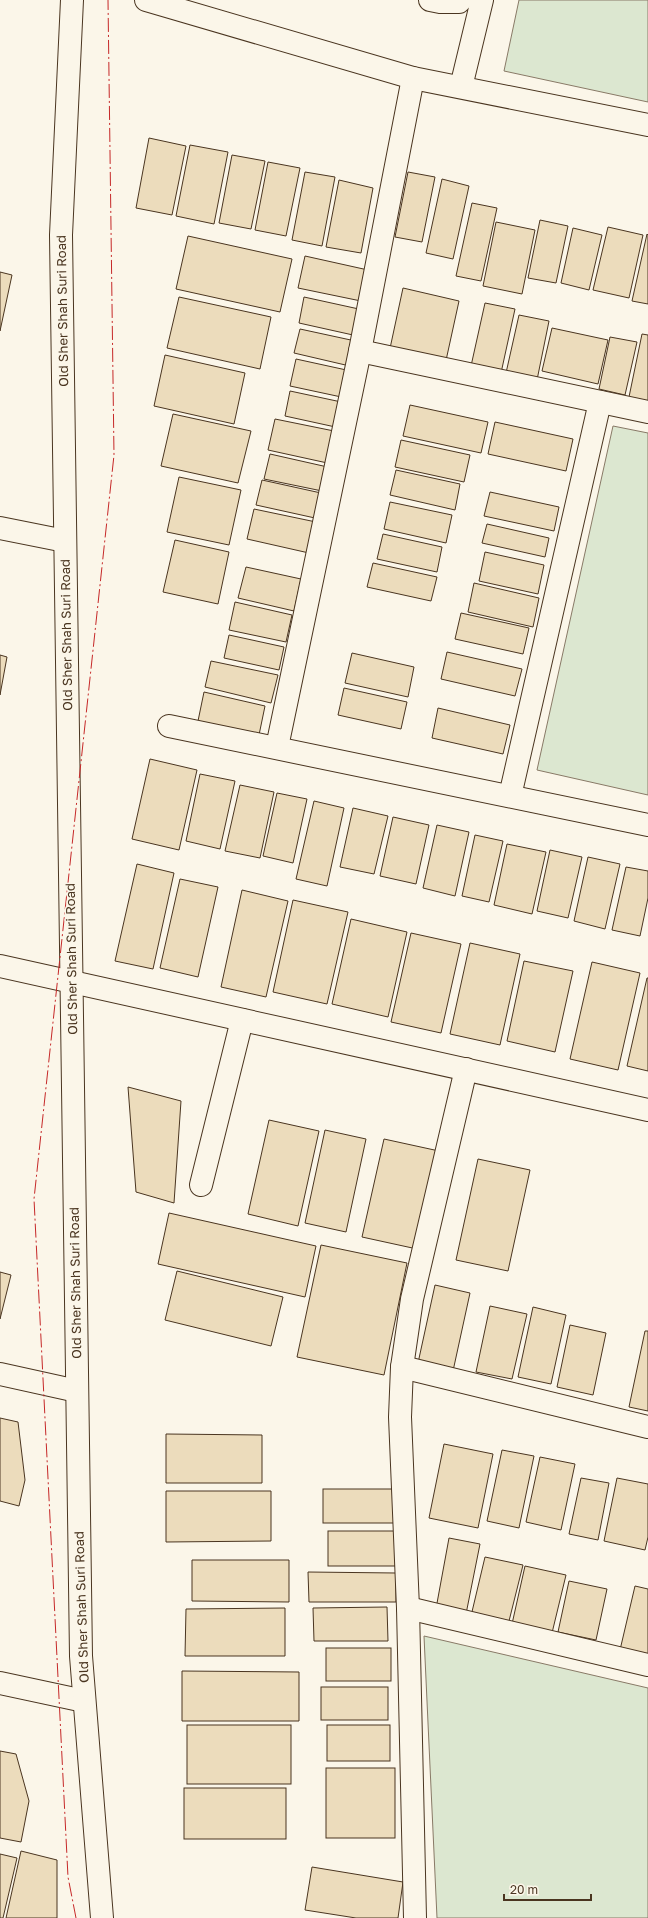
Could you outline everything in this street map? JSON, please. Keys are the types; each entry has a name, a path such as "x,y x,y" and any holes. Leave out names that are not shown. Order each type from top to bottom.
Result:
{"street":[{"name":"Old Sher Shah Suri Road","path":"72,0 61,235 81,1656 102,1918"},
{"path":"146,0 413,78 648,125"},
{"path":"430,0 453,2 459,2 461,0"},
{"path":"461,87 482,0"},
{"path":"277,747 360,351 413,78"},
{"path":"360,351 648,412"},
{"path":"510,796 600,402"},
{"path":"0,528 65,541"},
{"path":"169,726 277,747 648,825"},
{"path":"0,966 648,1110"},
{"path":"201,1185 242,1020"},
{"path":"415,1918 408,1608 400,1417 402,1367 412,1299 466,1069"},
{"path":"402,1367 648,1427"},
{"path":"0,1374 77,1391"},
{"path":"408,1608 648,1665"},
{"path":"0,1683 84,1701"}],"green space":[{"path":"519,0 648,0 648,102 504,71"},
{"path":"613,426 648,433 648,795 537,770"},
{"path":"424,1636 648,1688 648,1918 437,1918"}],"building":[{"path":"149,138 186,146 172,215 136,208"},
{"path":"190,145 228,152 214,224 176,216"},
{"path":"232,155 265,161 251,229 219,223"},
{"path":"268,162 300,168 286,236 255,230"},
{"path":"305,172 335,177 322,246 292,240"},
{"path":"408,172 435,177 422,242 395,237"},
{"path":"442,179 469,186 453,259 426,253"},
{"path":"339,180 373,188 361,253 326,247"},
{"path":"472,203 497,208 481,281 456,276"},
{"path":"540,220 568,226 556,283 528,278"},
{"path":"496,222 535,230 522,294 483,286"},
{"path":"608,227 643,235 629,298 593,290"},
{"path":"573,228 602,235 589,290 561,283"},
{"path":"647,234 648,235 648,304 632,301"},
{"path":"188,236 292,259 280,312 176,289"},
{"path":"305,256 368,270 361,301 298,288"},
{"path":"0,272 12,275 0,331"},
{"path":"403,288 459,301 445,365 389,353"},
{"path":"179,297 271,317 260,369 167,348"},
{"path":"304,297 368,311 362,337 299,323"},
{"path":"485,303 515,309 501,373 471,366"},
{"path":"519,315 549,321 537,380 506,373"},
{"path":"552,328 608,340 598,384 542,371"},
{"path":"300,329 360,342 354,367 294,353"},
{"path":"642,334 648,335 648,401 629,397"},
{"path":"610,337 637,342 625,395 599,389"},
{"path":"165,355 245,373 234,424 154,406"},
{"path":"296,359 351,371 346,398 290,386"},
{"path":"290,391 346,403 340,428 285,416"},
{"path":"410,405 488,422 481,453 403,436"},
{"path":"173,414 251,431 238,483 161,466"},
{"path":"275,419 339,432 332,464 268,450"},
{"path":"495,422 573,439 566,471 488,454"},
{"path":"401,440 470,455 464,482 395,467"},
{"path":"270,454 332,468 327,492 264,479"},
{"path":"396,470 460,484 455,510 390,495"},
{"path":"179,477 241,490 229,545 167,532"},
{"path":"262,480 321,493 315,518 256,505"},
{"path":"490,492 559,507 554,531 484,516"},
{"path":"390,502 452,515 446,543 384,529"},
{"path":"254,509 316,522 309,553 247,539"},
{"path":"487,524 549,538 545,557 482,543"},
{"path":"383,534 442,547 437,572 377,559"},
{"path":"175,540 229,552 218,604 163,592"},
{"path":"485,552 544,565 538,594 479,581"},
{"path":"373,563 437,577 431,601 367,587"},
{"path":"246,567 301,579 294,611 238,598"},
{"path":"474,583 539,598 533,627 468,612"},
{"path":"235,602 292,615 286,642 229,630"},
{"path":"461,613 529,628 523,654 455,639"},
{"path":"229,635 284,647 279,670 224,658"},
{"path":"447,652 522,669 515,696 441,679"},
{"path":"352,653 414,667 408,697 345,683"},
{"path":"0,655 7,657 0,695"},
{"path":"211,661 278,675 271,703 205,687"},
{"path":"344,688 407,702 401,729 338,715"},
{"path":"204,692 265,706 259,735 198,721"},
{"path":"438,708 510,725 503,754 432,738"},
{"path":"150,759 197,770 179,850 132,839"},
{"path":"200,774 235,781 220,849 186,841"},
{"path":"240,785 274,792 260,858 225,851"},
{"path":"277,793 307,799 293,863 263,856"},
{"path":"314,801 344,808 327,886 296,879"},
{"path":"353,808 388,816 374,874 340,867"},
{"path":"393,817 429,825 416,884 380,876"},
{"path":"437,825 469,832 455,896 423,888"},
{"path":"475,835 503,841 489,902 462,896"},
{"path":"507,844 546,852 532,914 494,905"},
{"path":"550,850 582,857 568,918 537,911"},
{"path":"588,857 620,864 605,929 574,921"},
{"path":"137,864 174,873 153,969 115,961"},
{"path":"626,867 648,871 648,898 640,936 612,930"},
{"path":"180,879 218,887 198,977 160,968"},
{"path":"242,890 288,901 266,997 221,987"},
{"path":"293,900 348,912 327,1004 273,992"},
{"path":"351,919 407,932 388,1017 332,1004"},
{"path":"411,933 461,944 441,1033 391,1022"},
{"path":"470,943 520,954 500,1045 450,1034"},
{"path":"524,961 573,971 555,1052 507,1041"},
{"path":"592,962 640,973 618,1070 570,1059"},
{"path":"648,978 648,1071 627,1066"},
{"path":"128,1087 181,1101 174,1203 136,1192"},
{"path":"269,1120 319,1131 298,1226 248,1214"},
{"path":"325,1130 366,1139 346,1232 305,1223"},
{"path":"384,1139 439,1151 417,1249 362,1237"},
{"path":"478,1159 530,1170 508,1271 456,1260"},
{"path":"169,1213 316,1246 305,1297 158,1264"},
{"path":"321,1245 407,1263 384,1375 297,1357"},
{"path":"177,1271 283,1297 271,1346 165,1320"},
{"path":"0,1272 11,1275 0,1319"},
{"path":"435,1285 470,1293 453,1371 418,1363"},
{"path":"490,1306 527,1314 512,1379 476,1372"},
{"path":"533,1307 566,1315 551,1384 518,1377"},
{"path":"570,1325 606,1333 593,1395 557,1387"},
{"path":"645,1331 648,1331 648,1411 629,1407"},
{"path":"0,1418 18,1422 25,1480 19,1506 0,1501"},
{"path":"166,1434 262,1435 262,1483 166,1483"},
{"path":"444,1444 493,1454 478,1528 429,1518"},
{"path":"502,1450 534,1456 519,1528 487,1521"},
{"path":"540,1457 575,1464 561,1530 526,1522"},
{"path":"581,1478 609,1483 598,1540 569,1534"},
{"path":"617,1478 648,1484 648,1537 645,1550 604,1541"},
{"path":"323,1489 395,1489 395,1523 323,1523"},
{"path":"166,1491 271,1491 271,1541 166,1542"},
{"path":"328,1531 397,1531 397,1566 328,1566"},
{"path":"449,1538 480,1544 465,1619 435,1614"},
{"path":"485,1557 523,1565 508,1625 471,1616"},
{"path":"192,1560 289,1560 289,1602 192,1601"},
{"path":"525,1566 566,1575 552,1633 512,1624"},
{"path":"308,1572 396,1573 396,1602 309,1602"},
{"path":"569,1581 607,1589 596,1640 558,1632"},
{"path":"635,1586 648,1589 648,1657 620,1650"},
{"path":"387,1607 388,1641 314,1641 313,1608"},
{"path":"285,1608 285,1656 185,1656 186,1609"},
{"path":"326,1648 391,1648 391,1681 326,1681"},
{"path":"182,1671 299,1672 299,1721 182,1721"},
{"path":"321,1687 388,1687 388,1720 321,1720"},
{"path":"187,1725 291,1725 291,1784 187,1784"},
{"path":"327,1725 390,1725 390,1761 327,1761"},
{"path":"0,1751 16,1754 29,1801 21,1842 0,1838"},
{"path":"326,1768 395,1768 395,1838 326,1838"},
{"path":"184,1788 286,1788 286,1839 184,1839"},
{"path":"21,1851 57,1860 57,1918 6,1918"},
{"path":"0,1854 17,1858 3,1918 0,1918"},
{"path":"312,1867 403,1882 398,1918 356,1918 305,1910"}],"power":[{"path":"76,1918 68,1877 34,1199 114,455 108,0"}]}
